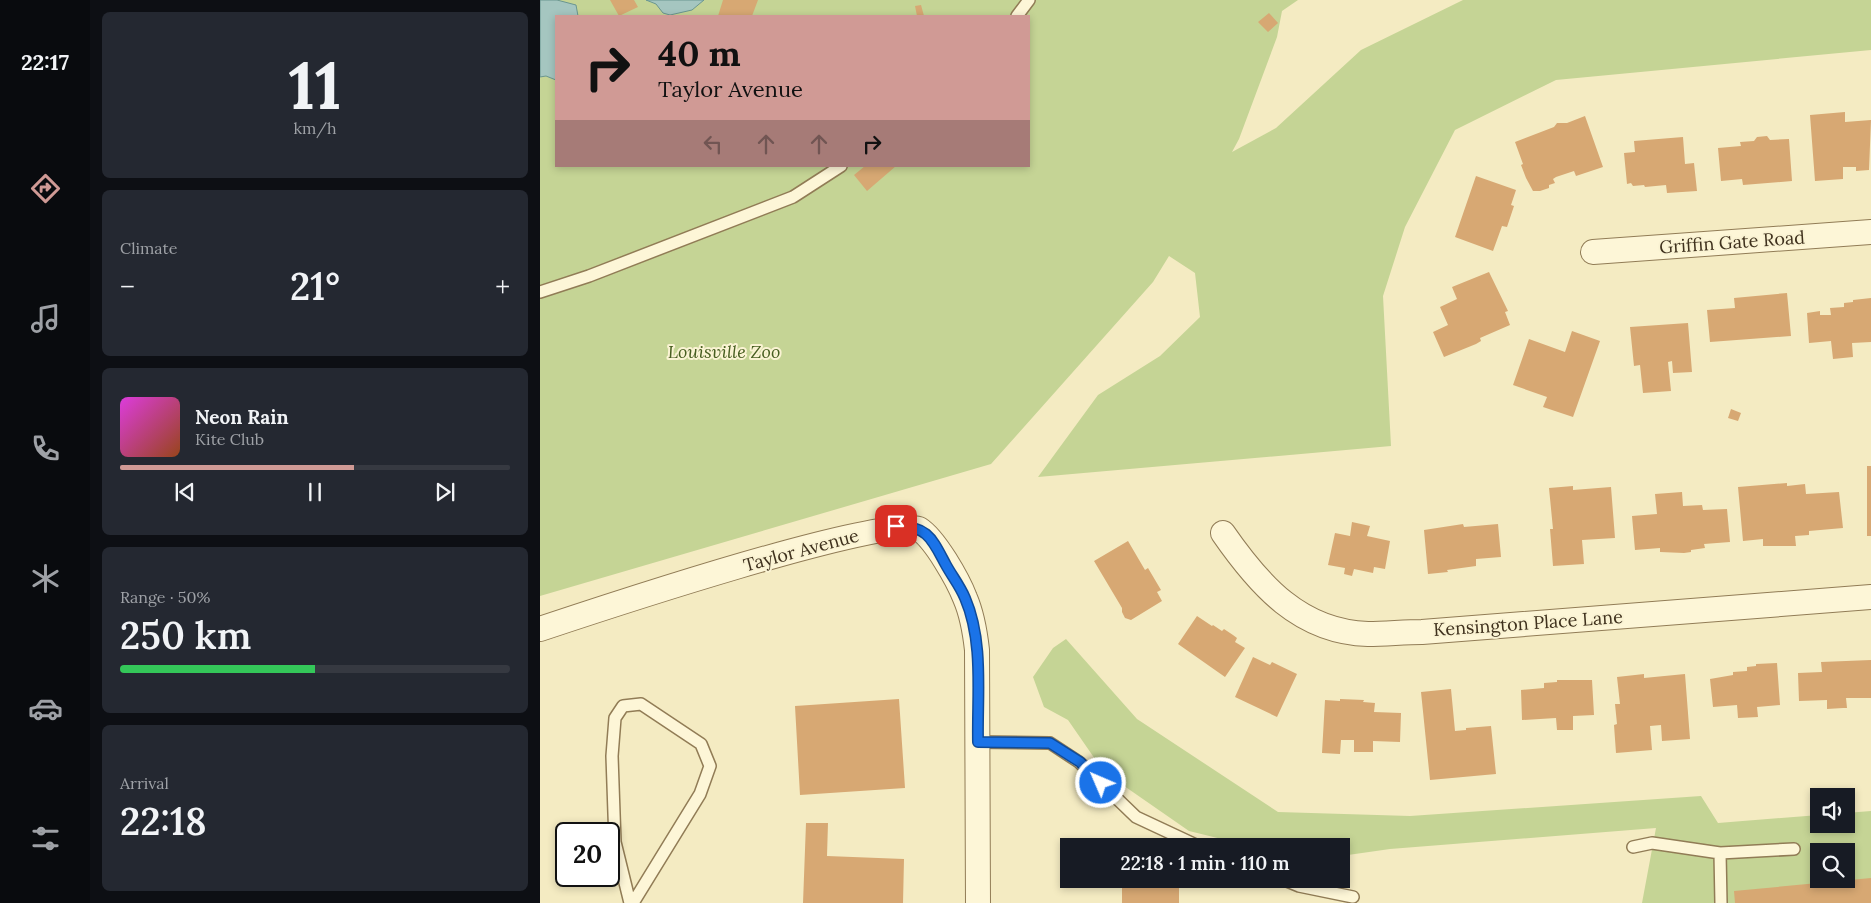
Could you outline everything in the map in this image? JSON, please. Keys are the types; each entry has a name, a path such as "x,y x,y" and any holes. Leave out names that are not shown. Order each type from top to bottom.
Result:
{"street":[{"name":"Griffin Gate Road","path":"1593,252 1871,232"},
{"name":"Taylor Avenue","path":"540,629 613,604 724,570 852,536 896,526 913,526 920,529 933,541 965,598 974,624 977,650 978,903"},
{"name":"Kensington Place Lane","path":"1223,533 1244,563 1274,595 1302,616 1332,627 1367,634 1422,632 1871,597"}],"lane":[{"path":"1018,15 1029,0"},
{"path":"540,292 589,276 793,198 840,167"},
{"path":"641,704 701,744 710,766 700,794 631,903 615,842 612,756 615,718 623,706 641,704"},
{"path":"978,742 1050,743 1080,762 1136,817 1181,838"},
{"path":"1633,848 1652,843 1671,844 1720,854 1794,850"},
{"path":"1720,854 1721,903"},
{"path":"1308,888 1353,898"}],"green space":[{"name":"Louisville Zoo","path":"540,0 1298,0 1282,11 1277,37 1239,139 1232,152 1276,128 1361,50 1463,0 1871,0 1871,50 1556,80 1455,130 1405,227 1383,296 1391,446 1038,477 1098,395 1160,356 1200,317 1195,273 1169,256 1153,282 991,464 540,596"},
{"path":"1066,639 1137,719 1278,812 1410,816 1701,796 1718,823 1810,816 1810,833 1855,833 1855,812 1871,811 1871,903 1642,903 1656,828 1390,849 1350,855 1350,838 1217,838 1189,831 1104,772 1068,720 1044,707 1033,677 1053,648"}],"water":[{"path":"540,0 557,0 576,5 578,15 555,15 555,80 546,76 540,77"},
{"path":"646,0 704,0 692,10 670,15 663,13 656,4"}],"building":[{"path":"610,0 634,0 638,7 618,15"},
{"path":"723,0 758,0 752,15 718,15"},
{"path":"921,5 924,15 917,15 915,6"},
{"path":"1269,13 1278,23 1268,32 1258,22"},
{"path":"1845,112 1845,122 1871,120 1869,170 1856,171 1856,167 1843,167 1843,179 1815,181 1810,115"},
{"path":"1585,116 1603,167 1576,176 1574,171 1556,177 1553,179 1555,183 1549,185 1549,188 1533,191 1521,165 1523,164 1515,142 1554,127 1557,123 1567,123"},
{"path":"1767,136 1770,140 1789,139 1792,181 1743,185 1742,179 1721,181 1718,148 1741,146 1740,142 1754,141 1757,137"},
{"path":"1683,137 1685,164 1694,163 1697,191 1667,193 1666,185 1645,187 1644,185 1633,186 1631,183 1627,184 1624,153 1635,152 1634,141"},
{"path":"864,167 895,167 867,191 854,175"},
{"path":"1476,176 1516,190 1511,205 1514,206 1507,227 1502,226 1493,251 1455,237"},
{"path":"1489,272 1508,311 1505,312 1510,325 1480,338 1481,341 1476,344 1444,357 1433,332 1448,325 1440,307 1457,299 1452,287"},
{"path":"1787,293 1791,336 1710,342 1707,310 1735,308 1734,298"},
{"path":"1871,298 1871,342 1852,343 1853,357 1833,359 1831,341 1809,343 1807,313 1820,311 1820,315 1831,315 1830,308 1844,307 1844,303 1853,302 1853,300"},
{"path":"1688,323 1692,372 1673,373 1672,361 1668,362 1671,391 1643,393 1640,365 1634,366 1630,327"},
{"path":"1572,331 1600,341 1573,417 1543,407 1547,397 1513,385 1529,339 1565,352"},
{"path":"1731,409 1741,413 1738,421 1728,418"},
{"path":"1867,466 1871,466 1871,536 1867,536"},
{"path":"1787,483 1787,486 1805,484 1806,494 1839,492 1843,528 1809,531 1809,535 1795,536 1796,546 1763,546 1763,539 1743,541 1738,487"},
{"path":"1573,486 1573,490 1611,487 1615,538 1582,540 1584,564 1553,566 1550,529 1553,529 1549,488"},
{"path":"1682,492 1683,506 1702,505 1703,510 1727,509 1730,542 1704,544 1705,548 1684,553 1660,552 1660,548 1635,550 1632,516 1657,514 1655,494"},
{"path":"1352,522 1370,526 1367,536 1390,541 1385,569 1374,567 1373,573 1354,569 1352,576 1344,574 1345,568 1328,565 1335,533 1350,536"},
{"path":"1463,524 1464,527 1498,524 1501,557 1476,559 1476,566 1428,574 1424,530"},
{"path":"1128,541 1145,570 1148,568 1161,590 1157,592 1162,601 1131,620 1125,618 1122,608 1094,561"},
{"path":"1197,616 1222,631 1224,629 1237,638 1235,642 1245,648 1225,677 1178,644"},
{"path":"1253,657 1270,665 1272,662 1297,674 1277,717 1235,697"},
{"path":"1871,660 1871,698 1846,698 1847,708 1827,709 1827,700 1799,701 1798,673 1822,672 1821,662"},
{"path":"1777,663 1780,705 1757,707 1758,717 1738,718 1737,705 1713,707 1710,679 1733,675 1733,672 1747,671 1747,667 1756,666 1756,664"},
{"path":"1644,674 1644,678 1685,674 1690,739 1662,741 1661,725 1650,726 1652,750 1616,753 1614,725 1617,724 1615,704 1620,704 1617,677"},
{"path":"1557,680 1592,680 1594,715 1573,716 1573,730 1557,730 1556,718 1522,720 1521,690 1544,688 1544,683 1557,682"},
{"path":"1451,689 1455,731 1491,726 1496,774 1430,780 1421,692"},
{"path":"899,699 905,788 800,795 795,706"},
{"path":"1340,699 1364,700 1363,702 1375,703 1374,712 1401,713 1400,742 1373,741 1373,752 1354,752 1354,740 1341,740 1340,754 1322,753 1325,700 1340,701"},
{"path":"806,823 828,823 827,856 904,859 903,903 803,903"},
{"path":"1871,878 1871,903 1735,903 1734,891 1810,884 1810,888 1855,888 1855,880"},
{"path":"1122,888 1179,888 1179,903 1122,903"}],"route":[{"path":"896,526 913,526 920,529 933,541 965,598 974,624 977,650 978,742 1050,743 1080,762 1101,783"}]}
